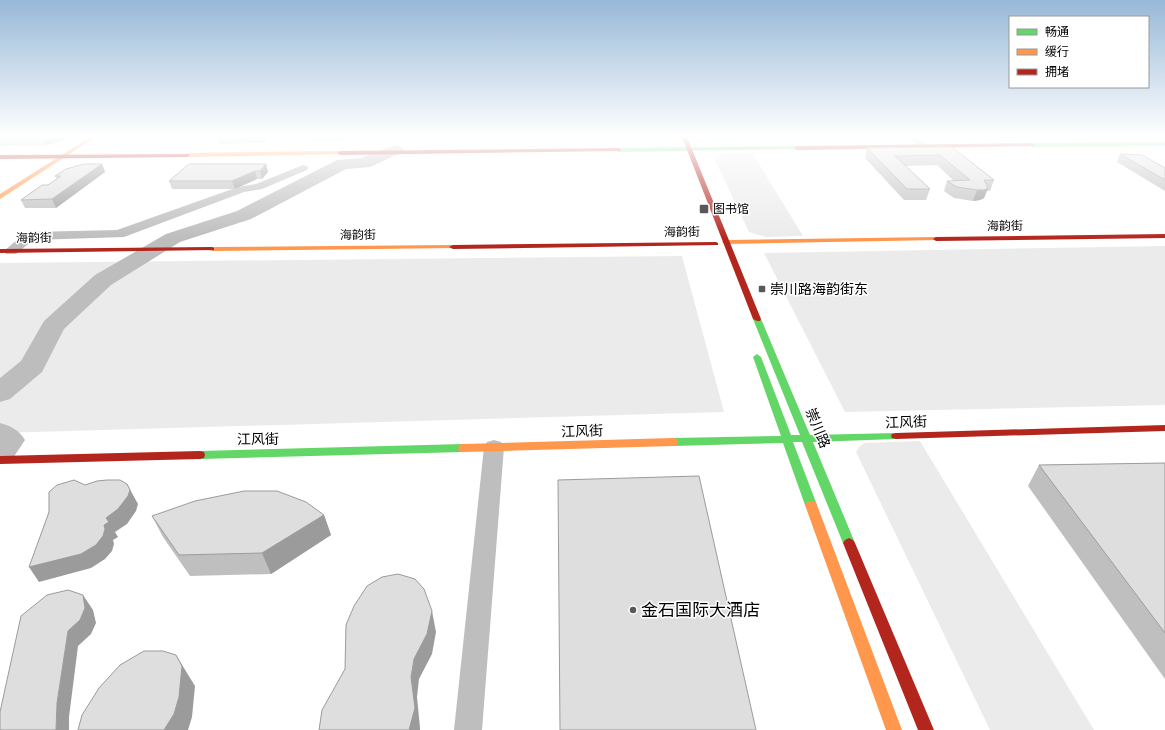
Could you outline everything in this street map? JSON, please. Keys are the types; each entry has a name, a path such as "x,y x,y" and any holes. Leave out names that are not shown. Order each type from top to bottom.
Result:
{"street":[{"path":"0,197 40,171"},
{"path":"6,251 30,236 119,234 242,189 258,187 296,171"},
{"name":"崇川路","path":"691,171 705,214"},
{"name":"崇川路","path":"694,171 725,242 926,730"},
{"name":"海韵街","path":"725,242 1165,236"},
{"name":"海韵街","path":"6,251 716,244"},
{"path":"755,352 789,440 894,730"},
{"name":"江风街","path":"0,460 807,440 1165,428"},
{"path":"468,730 494,447"}],"shaded area":[{"path":"720,171 763,171 803,236 766,237 749,232"},
{"path":"1165,246 1165,405 845,412 764,253"},
{"path":"682,256 724,412 0,433 0,263"},
{"path":"920,441 1094,730 990,730 856,452 864,443"}],"building":[{"path":"63,171 92,171 52,199 21,200 42,185 48,185 61,176 55,176"},
{"path":"181,171 255,171 232,181 169,181"},
{"path":"890,171 911,171 930,189 907,189"},
{"path":"959,171 983,171 994,180 984,180 988,188 984,190 957,187 947,181 970,180"},
{"path":"1150,171 1165,171 1165,180"},
{"path":"1165,463 1165,633 1039,465"},
{"path":"699,476 756,730 560,730 558,480"},
{"path":"74,480 85,485 97,481 120,480 127,484 130,490 128,496 118,509 106,518 109,522 104,525 105,529 103,536 96,545 81,554 29,567 49,512 49,492 57,485"},
{"path":"244,491 277,491 306,502 324,515 262,553 179,555 152,516 195,501"},
{"path":"398,574 415,579 424,589 432,611 427,634 414,659 411,677 415,708 409,730 319,730 322,710 345,669 346,625 354,606 367,586 382,577"},
{"path":"68,590 83,595 85,608 80,620 68,631 57,703 56,730 0,730 0,712 21,616 47,595"},
{"path":"144,651 163,651 176,655 182,666 179,697 174,714 164,730 78,730 82,715 99,688 120,665"}],"waterway":[{"path":"0,393 32,366 53,326 103,280 173,238 244,215 329,171"},
{"path":"0,433 10,440 0,453"}],"traffic: fast":[{"path":"757,319 849,543"},
{"path":"757,357 811,505"},
{"path":"673,442 896,436"},
{"path":"200,455 463,448"}],"traffic: slow":[{"path":"0,197 40,171"},
{"path":"725,242 936,239"},
{"path":"212,249 453,247"},
{"path":"463,448 673,442"},
{"path":"811,505 894,730"}],"traffic: jam":[{"path":"698,171 757,319"},
{"path":"936,239 1165,236"},
{"path":"453,247 716,244"},
{"path":"0,251 212,249"},
{"path":"896,436 1165,428"},
{"path":"0,460 200,455"},
{"path":"849,543 926,730"}],"place":[{"name":"图书馆","path":"704,209"},
{"name":"崇川路海韵街东","path":"762,289"},
{"name":"金石国际大酒店","path":"633,610"}]}
